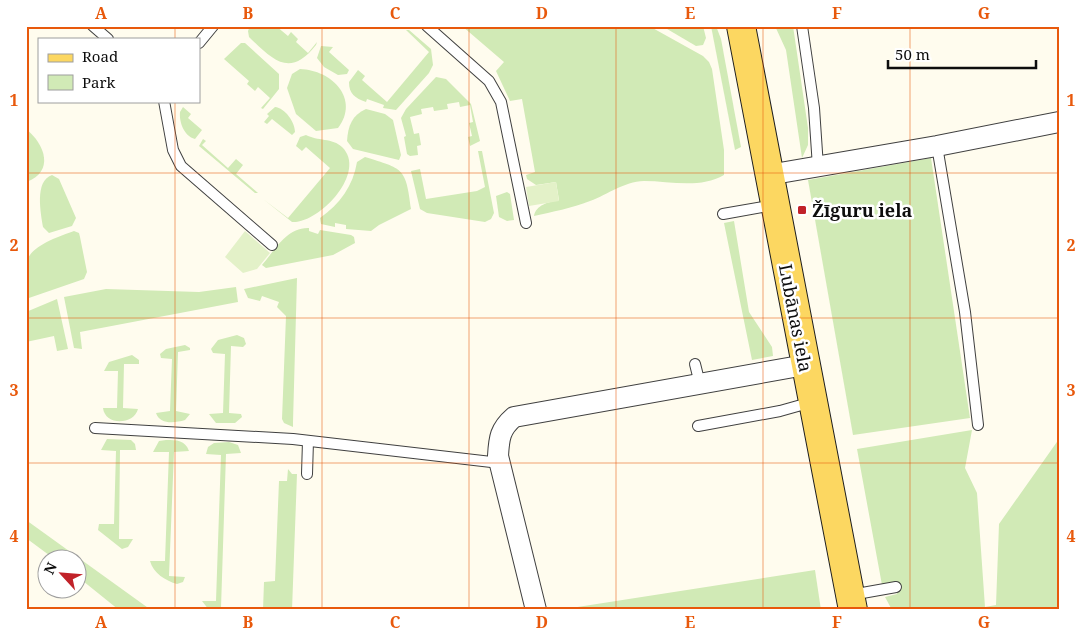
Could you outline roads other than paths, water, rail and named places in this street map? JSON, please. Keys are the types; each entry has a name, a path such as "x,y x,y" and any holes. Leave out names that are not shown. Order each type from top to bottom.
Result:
{"main road":[{"name":"Lubānas iela","path":"741,26 768,175 852,602"}],"street":[{"path":"768,175 937,146 1059,122"},
{"path":"536,610 500,463 499,438 503,427 514,417 805,365"}],"lane":[{"path":"93,26 107,38"},
{"path":"200,42 213,26"},
{"path":"427,26 490,80 501,102 526,223"},
{"path":"802,26 814,108 818,167"},
{"path":"164,102 173,150 181,166 272,246"},
{"path":"937,146 965,312 978,425"},
{"path":"722,214 774,205"},
{"path":"695,364 700,384"},
{"path":"698,426 780,411 812,402"},
{"path":"94,428 308,441 500,463"},
{"path":"307,474 308,441"},
{"path":"852,602 896,588"}],"place":[{"name":"Žīguru iela","path":"802,210"}]}
